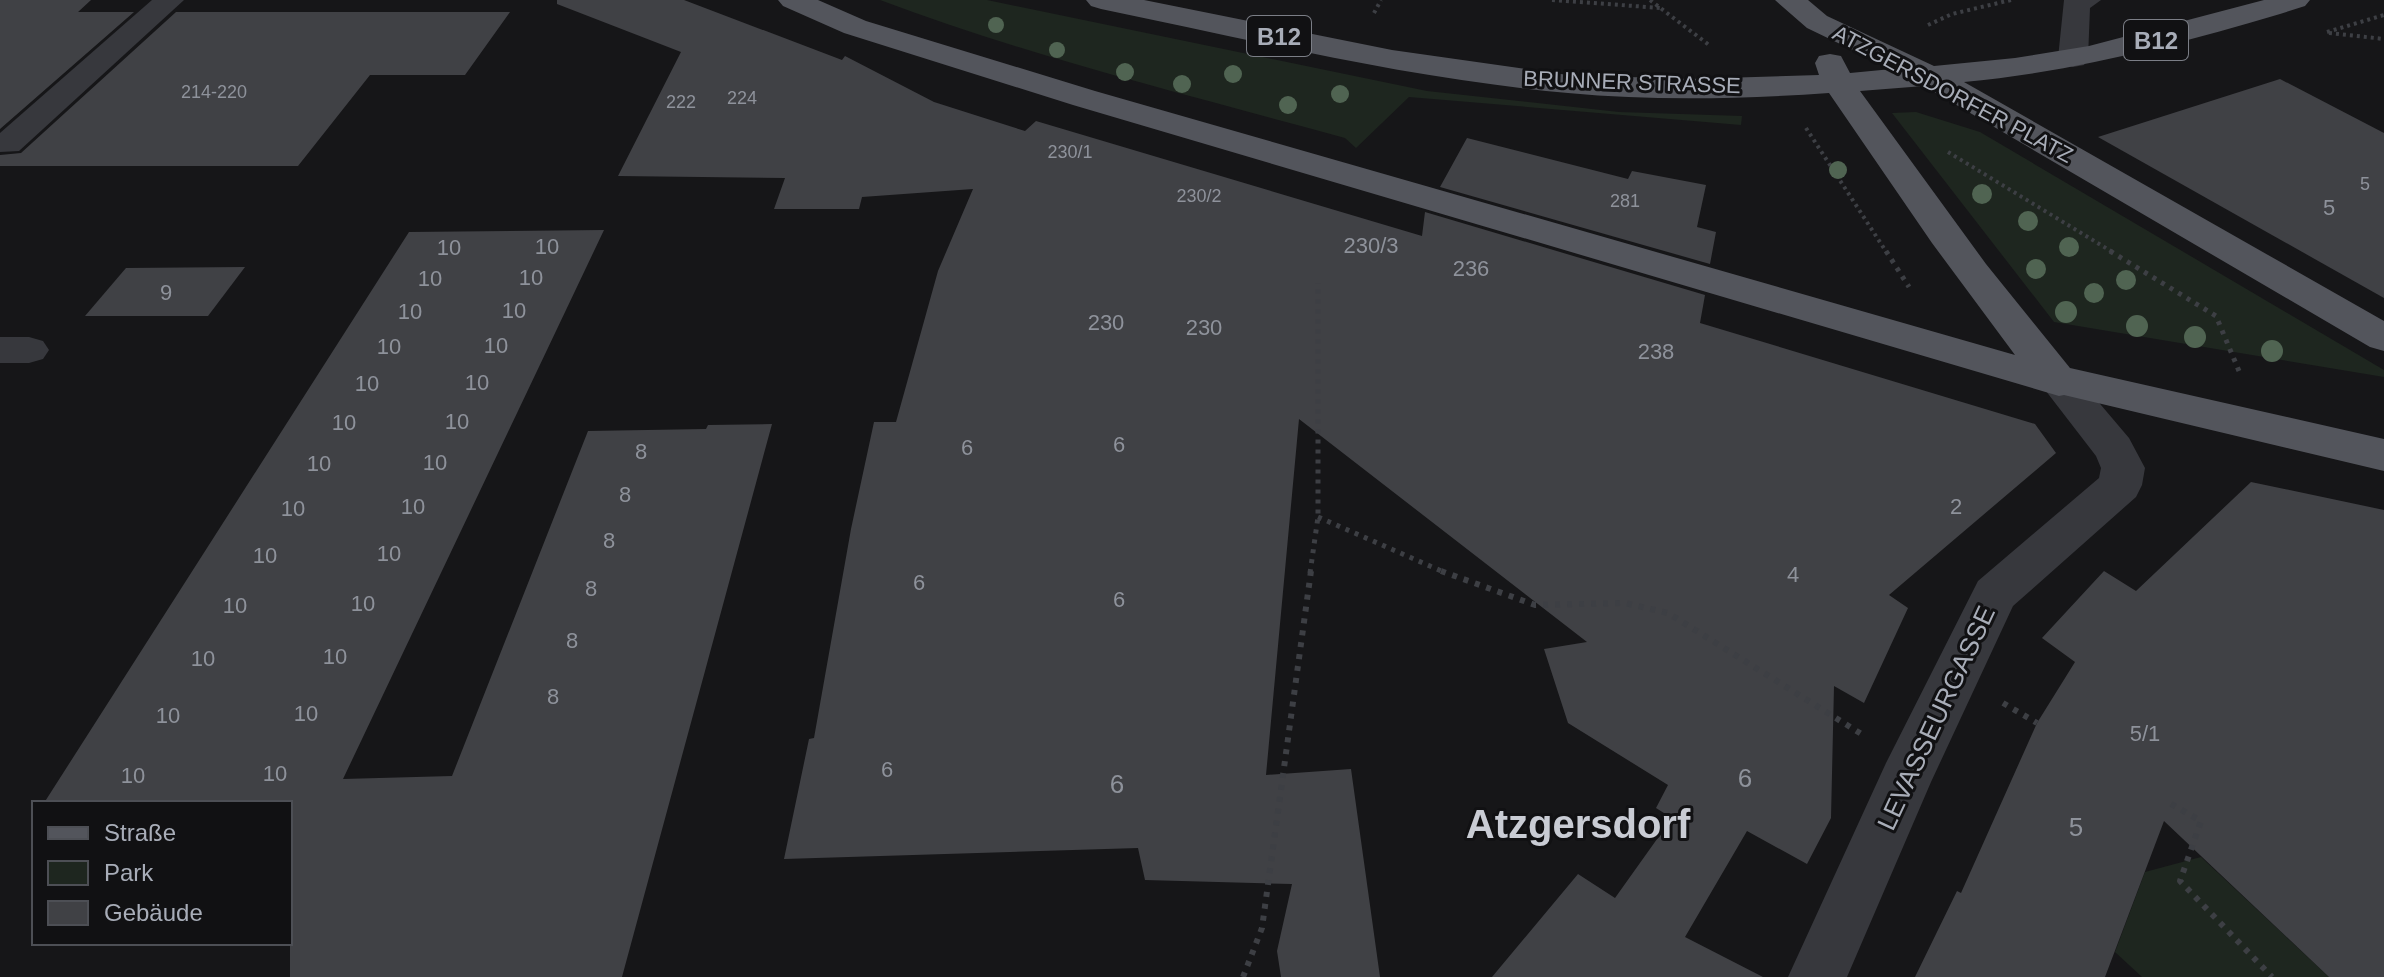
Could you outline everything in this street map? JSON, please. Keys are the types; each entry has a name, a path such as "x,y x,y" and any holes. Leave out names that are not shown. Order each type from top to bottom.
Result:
{"main road":[{"path":"793,0 855,27 1084,98 1922,344 2059,382 2384,455"},
{"name":"BRUNNER STRASSE","path":"1101,0 1402,60 1569,84 1697,89 1930,76 2073,58 2194,31 2295,0"},
{"path":"1790,0 1817,22"},
{"name":"ATZGERSDORFER PLATZ","path":"1817,22 1821,42 1838,83 2010,323 2059,382"},
{"name":"ATZGERSDORFER PLATZ","path":"1817,22 1930,76 2384,338"}],"street":[{"path":"7,144 169,0"},
{"path":"2073,58 2076,3 2086,0"},
{"name":"LEVASSEURGASSE","path":"1817,977 1912,765 1995,594 2120,485 2123,468 2114,449 2059,382"}],"path":[{"path":"1552,0 1661,8"},
{"path":"1650,0 1719,53"},
{"path":"1923,27 1952,14 2011,0"},
{"path":"2384,15 2324,33 2384,39"},
{"path":"1946,151 2216,316 2262,426"},
{"path":"1243,977 1262,928 1318,517 1318,283"},
{"path":"1318,517 1473,585 1535,605 1625,603 1668,613 1912,765"},
{"path":"2171,804 2201,821 2180,881 2272,977"}],"green space":[{"path":"880,0 987,0 1427,91 1619,112 1742,116 1741,125 1409,97 1356,148 1345,138 994,40"},
{"path":"1916,112 1980,132 2384,370 2384,377 2054,322 1892,113"},
{"path":"2201,857 2329,977 2142,977 2115,952 2145,872"}],"building":[{"path":"0,0 91,0 78,12 134,12 0,129"},
{"path":"557,0 684,0 842,60 845,56 934,102 1025,131 1036,121 1422,236 1425,212 1705,295 1700,323 2035,424 2056,453 1889,595 1908,608 1864,703 1834,686 1831,818 1807,864 1747,831 1685,937 1763,977 1492,977 1578,874 1615,898 1672,818 1656,808 1668,785 1568,723 1544,649 1587,642 1299,419 1266,775 1351,769 1380,977 1281,977 1277,951 1292,884 1145,880 1138,848 784,859 809,739 814,738 851,529 874,422 896,422 938,271 973,189 862,197 859,209 774,209 785,178 618,176 681,52 557,4"},
{"path":"176,12 510,12 465,75 370,75 298,166 0,166 0,155 21,153"},
{"path":"2280,79 2384,133 2384,298 2098,137"},
{"path":"1467,138 1628,179 1632,171 1706,185 1697,227 1716,232 1710,264 1440,187"},
{"path":"604,230 343,779 452,776 588,431 706,429 708,425 772,424 622,977 290,977 292,801 45,801 409,232"},
{"path":"245,267 208,316 85,316 126,268"},
{"path":"2251,482 2384,510 2384,977 2329,977 2164,821 2105,977 1915,977 1957,891 1961,893 2037,723 2075,662 2042,638 2104,571 2136,591"}],"district":[{"name":"Atzgersdorf","path":"1578,824"}]}
